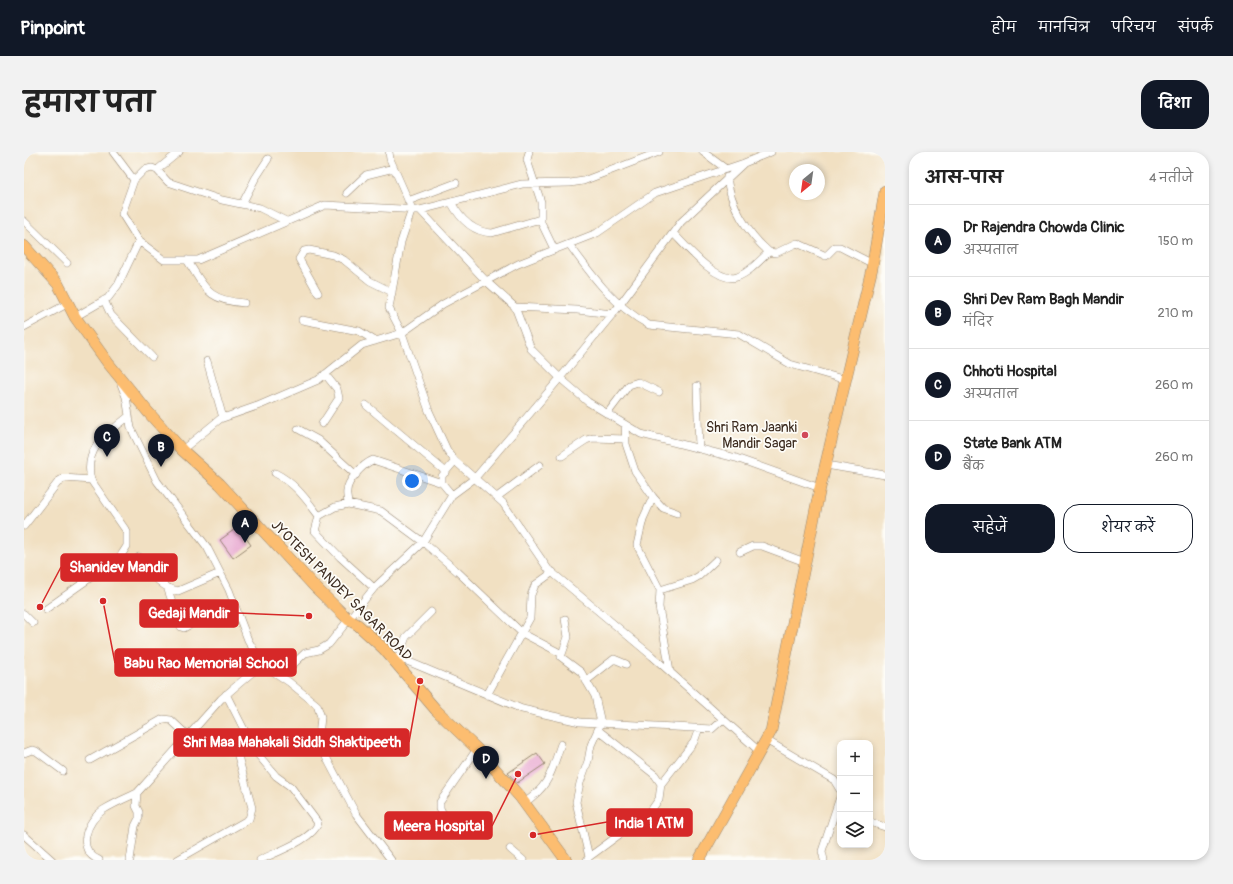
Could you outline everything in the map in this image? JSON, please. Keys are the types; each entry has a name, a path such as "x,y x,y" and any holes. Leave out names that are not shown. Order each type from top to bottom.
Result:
{"main road":[{"path":"699,860 771,731 820,488 873,264 884,205 885,191"},
{"name":"JYOTESH PANDEY SAGAR ROAD","path":"24,246 58,284 67,304 119,376 182,450 220,484 278,549 349,620 358,625 395,659 436,710 477,749 524,803 566,860"}],"street":[{"path":"113,152 134,180"},
{"path":"158,170 178,152"},
{"path":"389,152 394,168 412,209 401,242 390,308 402,333 429,411 447,450 455,461 503,503 553,572 670,672 759,751"},
{"path":"529,152 528,160 541,202 541,222 554,250"},
{"path":"286,221 260,208 222,200 168,182 158,170 152,168 144,170 134,180 122,214 139,241 164,260 198,260 325,205 420,210 522,184 570,184 583,181 659,152"},
{"path":"703,152 726,169"},
{"path":"182,450 223,418 260,405 318,380 362,345 402,333 443,304 518,264 597,233 655,192 744,163 771,152"},
{"path":"242,204 255,179 268,159"},
{"path":"281,676 305,653 320,650 329,644 374,588 422,542 452,495 475,478 560,378 620,305 681,222 727,177 744,163"},
{"path":"347,194 366,175 394,168"},
{"path":"727,177 734,204 745,222 770,252 776,253 796,243 826,256 835,247 840,247 873,264"},
{"path":"408,201 456,183"},
{"path":"451,202 464,221 477,230 485,232 492,233 537,220 541,222"},
{"path":"420,210 486,281 516,307 532,349 560,378 588,402 641,434 736,458 820,488"},
{"path":"24,222 66,263"},
{"path":"673,233 707,267 731,278 742,275 770,252"},
{"path":"76,317 104,300 118,285 139,241"},
{"path":"569,244 607,294 649,326 739,334 790,364 846,380"},
{"path":"318,293 299,259 304,251 309,250 339,258 370,281 392,292"},
{"path":"187,260 205,288 214,296 224,301 244,303"},
{"path":"104,300 111,315 152,357"},
{"path":"24,327 67,304"},
{"path":"516,307 577,310 613,314"},
{"path":"302,320 359,331 375,341"},
{"path":"207,361 223,418"},
{"path":"322,424 339,398 337,389 325,374"},
{"path":"119,376 126,397 131,428 157,481 207,547 238,612 248,640 262,664 281,676 317,705 321,717 319,736 326,757 356,814 391,860"},
{"path":"607,414 629,385 638,382 659,392"},
{"path":"697,386 699,449"},
{"path":"366,405 446,472"},
{"path":"46,609 120,557 127,546 127,532 91,480 89,473 93,448 129,416"},
{"path":"625,424 626,439 635,471 653,497 663,508 677,513"},
{"path":"298,429 318,440 356,475"},
{"path":"562,456 586,440 593,438 626,439"},
{"path":"348,504 347,490 356,475 366,464 373,460 442,483 452,495"},
{"path":"442,483 442,476 455,461"},
{"path":"497,497 540,465"},
{"path":"826,465 885,475"},
{"path":"275,473 288,480 297,488 319,516"},
{"path":"24,526 59,481 64,478 91,480"},
{"path":"653,497 643,519 637,545 660,590 659,607 670,672"},
{"path":"374,588 340,557 315,531 319,516 334,507 348,504 381,512 422,542 522,633 562,654"},
{"path":"740,552 753,546 762,546 805,562"},
{"path":"140,557 159,582 178,591 220,573"},
{"path":"660,590 692,580 699,576 716,560"},
{"path":"487,696 530,618 531,595 535,585 553,572"},
{"path":"167,587 180,627 184,628 193,623"},
{"path":"431,612 406,637 395,659 407,661 487,696 522,709 580,722 699,728 712,728 723,719"},
{"path":"24,614 33,623"},
{"path":"565,619 568,637 561,657 581,672 595,696 601,723 580,783 576,802 588,859 650,812 659,799 662,784 694,742 699,728"},
{"path":"586,681 614,659 626,664"},
{"path":"99,860 88,854 85,847 85,838 92,823 104,810 137,793 187,735 226,694 262,664"},
{"path":"226,694 255,750 276,776 291,788 318,823 316,828 306,837 260,860"},
{"path":"90,760 163,719 171,720 187,735"},
{"path":"598,730 662,784"},
{"path":"766,740 834,780 837,785"},
{"path":"524,803 538,794 546,784 561,744"},
{"path":"449,826 440,808 440,802 477,749"},
{"path":"24,752 32,750 36,751 63,771"},
{"path":"176,860 249,819 251,816 252,808 238,756"},
{"path":"130,860 135,826 139,818 139,812 136,806 137,793"},
{"path":"824,860 822,851 837,806"},
{"path":"873,823 885,827"},
{"path":"24,835 52,860"},
{"path":"510,849 523,860"}],"building":[{"path":"238,527 251,545 233,558 220,540"},
{"path":"537,753 545,764 517,783 508,773"}],"place":[{"name":"Shri Ram Jaanki Mandir Sagar","path":"805,435"},
{"name":"Chhoti Hospital","path":"107,457"},
{"name":"Shri Dev Ram Bagh Mandir","path":"161,467"},
{"name":"Dr Rajendra Chowda Clinic","path":"245,543"},
{"name":"Babu Rao Memorial School","path":"103,601"},
{"name":"Shanidev Mandir","path":"40,607"},
{"name":"Gedaji Mandir","path":"309,616"},
{"name":"Shri Maa Mahakali Siddh Shaktipeeth","path":"420,681"},
{"name":"Meera Hospital","path":"518,774"},
{"name":"State Bank ATM","path":"486,779"},
{"name":"India 1 ATM","path":"533,835"}]}
